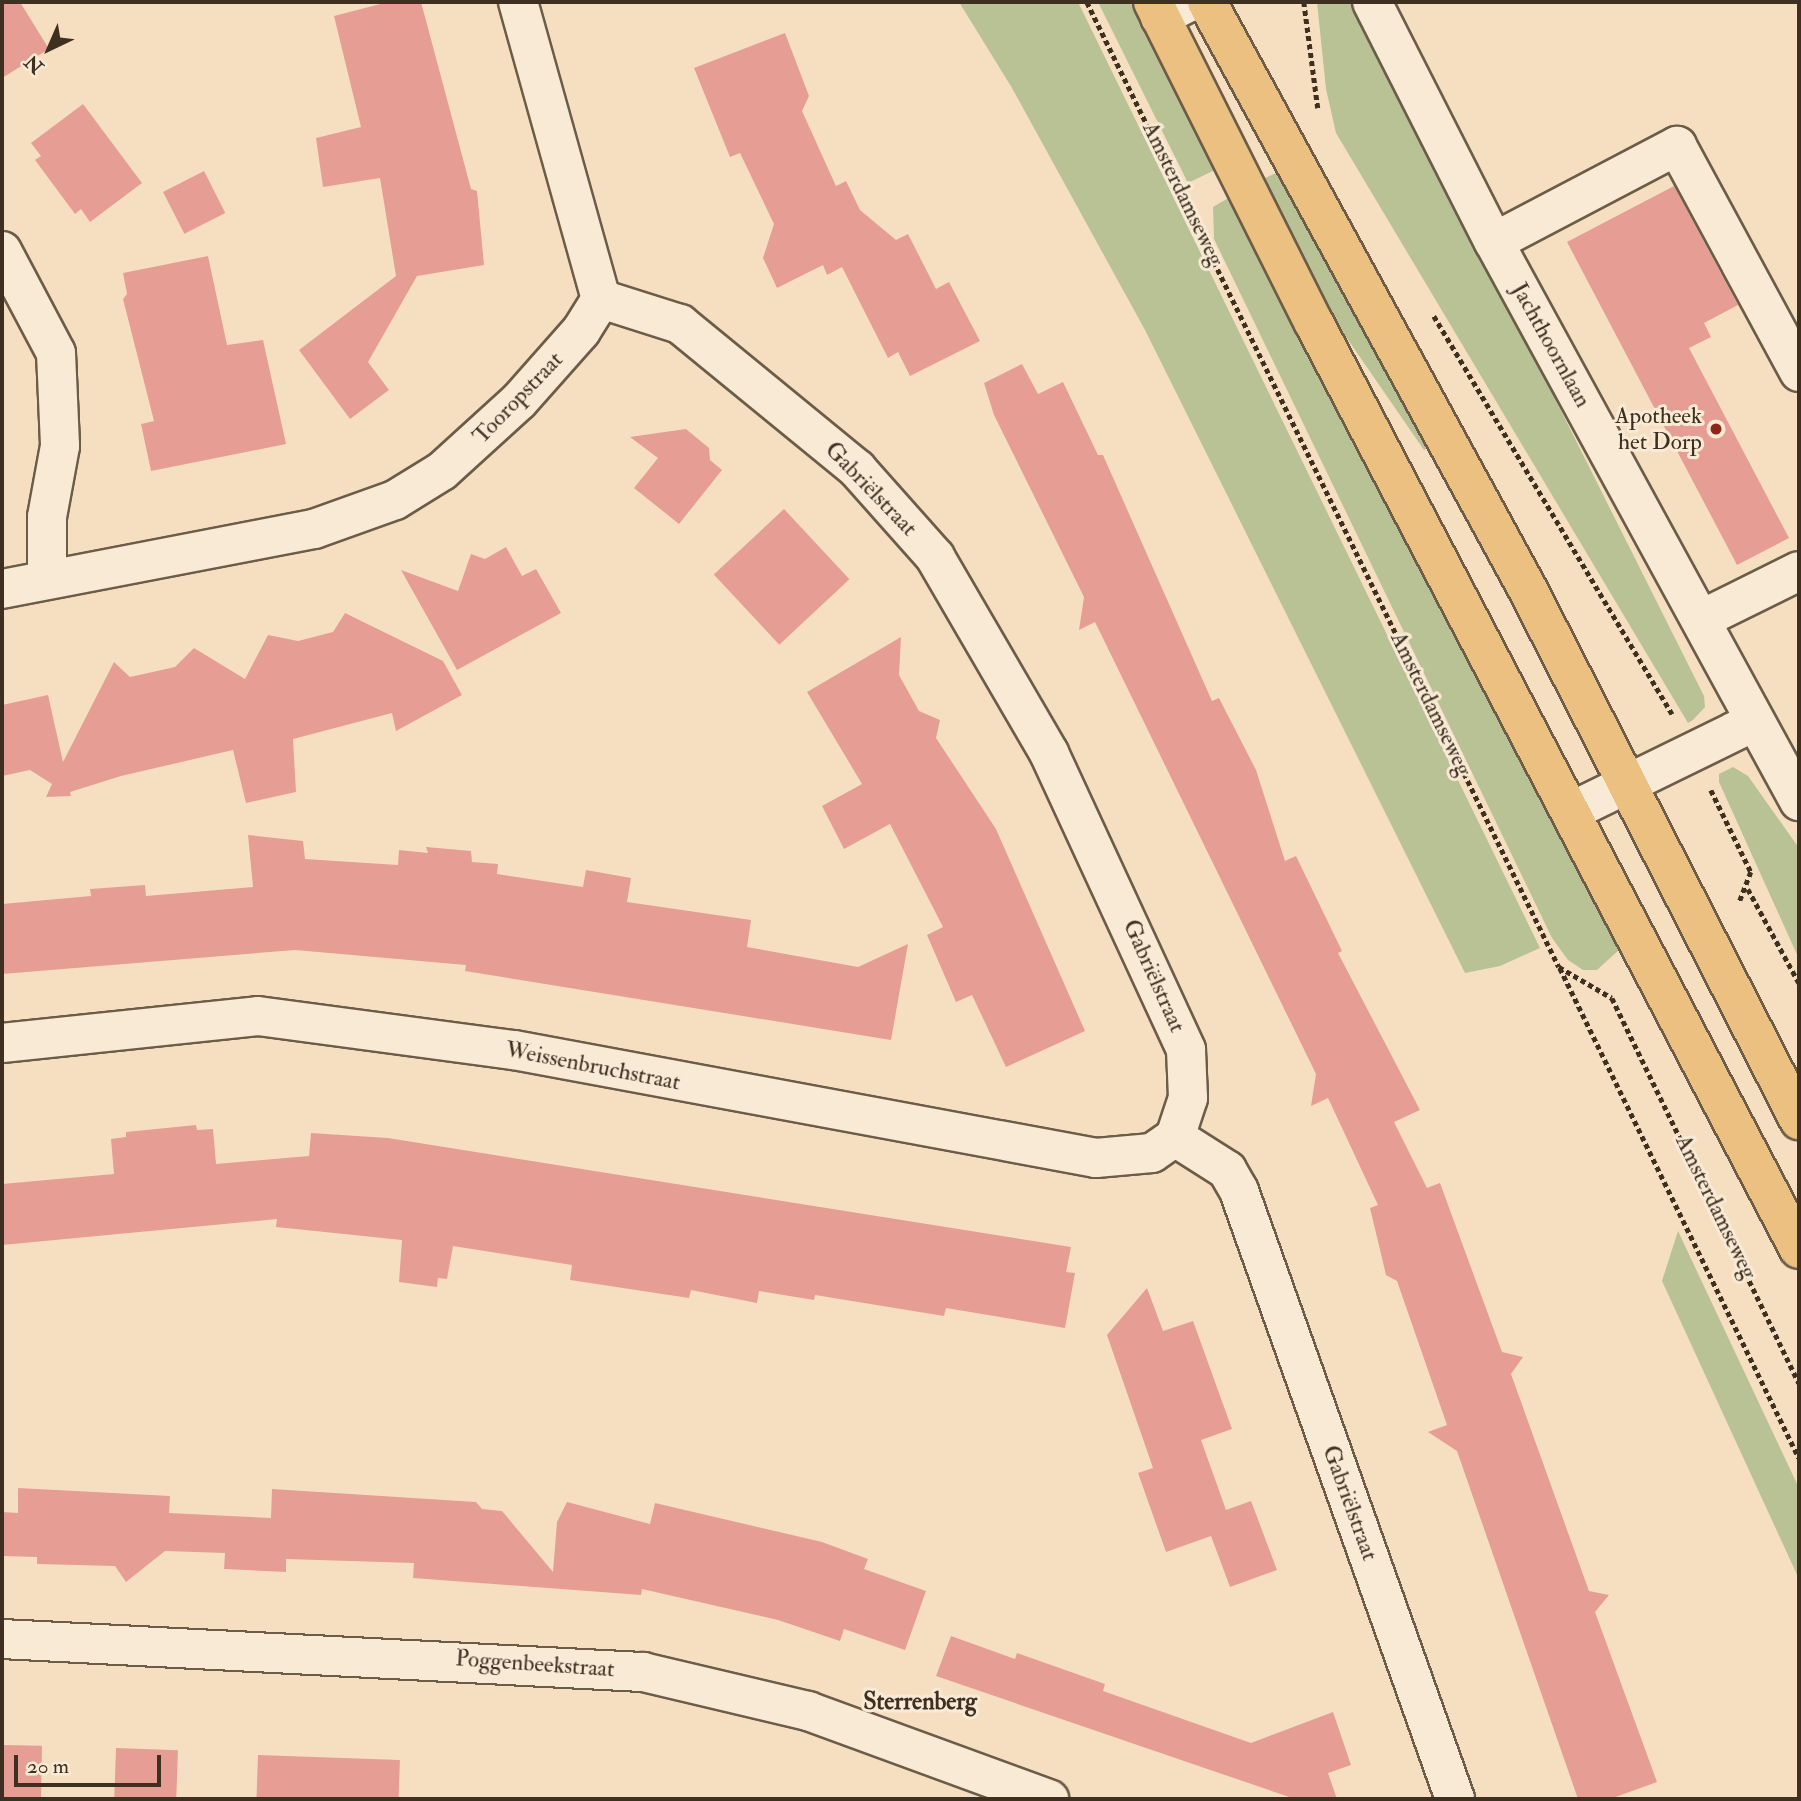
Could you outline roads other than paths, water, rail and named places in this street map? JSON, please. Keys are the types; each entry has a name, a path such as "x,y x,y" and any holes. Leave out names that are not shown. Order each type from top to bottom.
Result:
{"main road":[{"path":"1207,2 1629,783 1799,1120"},
{"path":"1168,7 1314,323 1799,1248"}],"street":[{"path":"518,2 601,299"},
{"name":"Jachthoornlaan","path":"1372,2 1494,242 1799,801"},
{"path":"1494,242 1677,146 1799,372"},
{"path":"2,251 56,353 60,446 47,517 47,579"},
{"name":"Tooropstraat","path":"2,589 314,529 395,500 491,432 581,331 601,299"},
{"name":"Gabriëlstraat","path":"601,299 664,316 697,335 857,469 935,557 1049,753 1186,1050 1188,1098 1175,1137 1234,1179 1455,1799"},
{"path":"1702,619 1796,581"},
{"path":"1572,811 1754,722"},
{"name":"Weissenbruchstraat","path":"2,1043 258,1016 514,1050 1096,1158 1152,1153 1175,1137"},
{"name":"Poggenbeekstraat","path":"2,1639 643,1672 808,1711 1049,1799"}],"place":[{"name":"Apotheek het Dorp","path":"1716,429"}],"district":[{"name":"Sterrenberg","path":"920,1702"}]}
